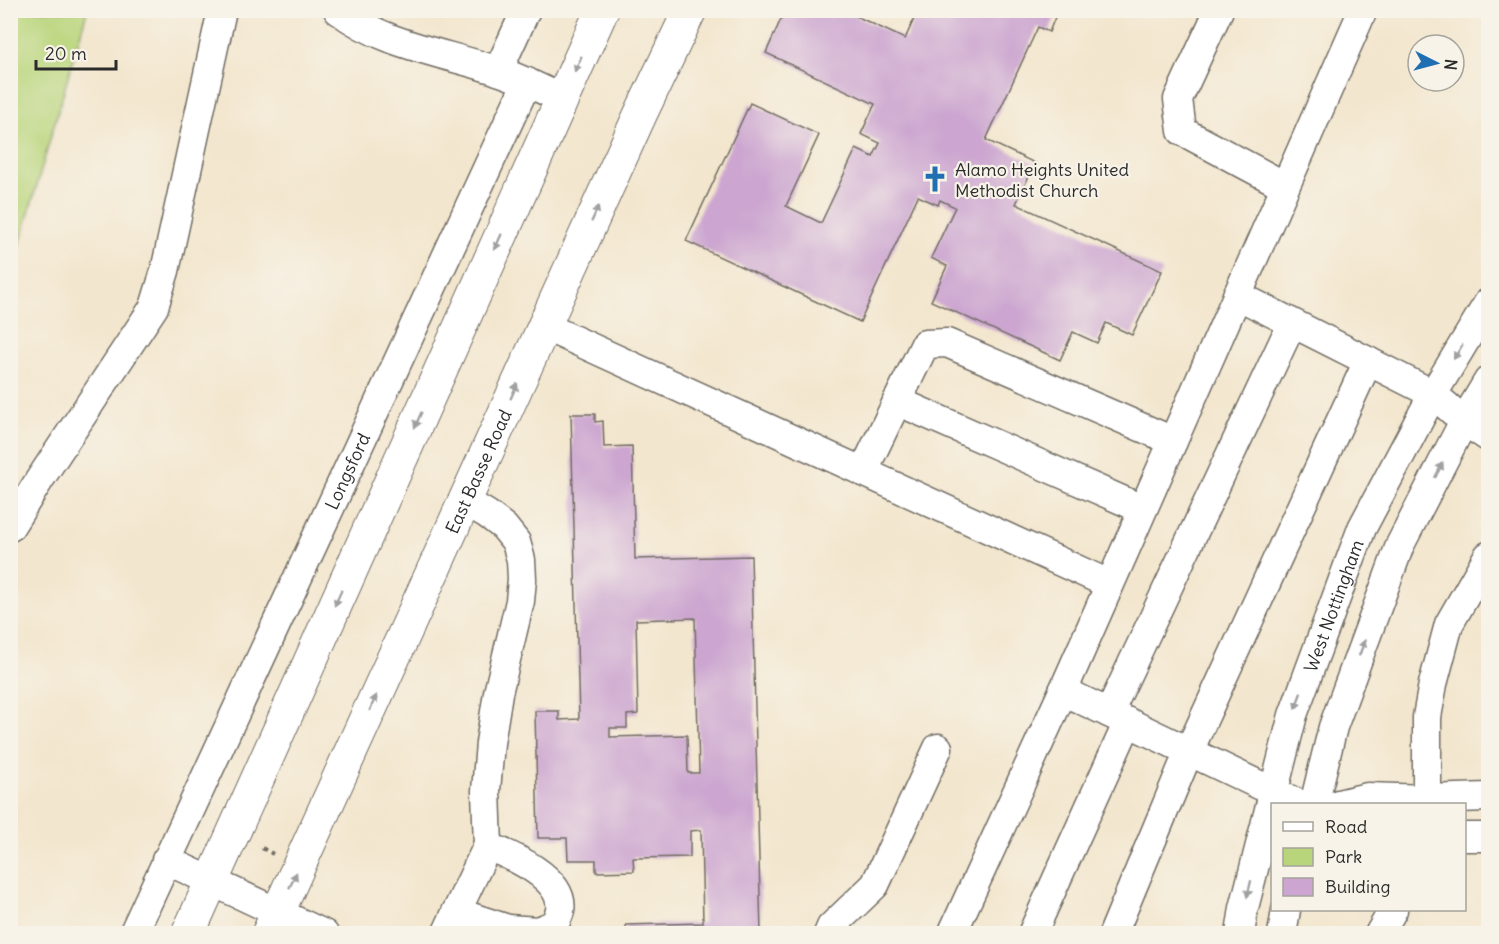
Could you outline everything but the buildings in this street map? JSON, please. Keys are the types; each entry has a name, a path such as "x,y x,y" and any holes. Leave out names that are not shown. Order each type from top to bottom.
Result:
{"main road":[{"path":"188,933 602,10"},
{"name":"East Basse Road","path":"273,923 640,115 690,10"}],"street":[{"path":"10,527 154,307 165,271 222,10"},
{"path":"338,10 357,24 391,39 498,71 562,99"},
{"path":"498,71 526,10"},
{"path":"1219,10 1178,99 1182,131 1285,186"},
{"path":"952,933 1063,691 1363,10"},
{"name":"Longsford","path":"133,933 527,82"},
{"path":"1237,295 1433,394 1464,422 1488,437"},
{"name":"West Nottingham","path":"1271,803 1293,715 1362,528 1433,394 1488,303"},
{"path":"1032,933 1118,717 1292,323"},
{"path":"544,326 1110,584"},
{"path":"863,472 925,344 947,343 1173,441"},
{"path":"1113,933 1189,752 1368,361"},
{"path":"1314,803 1333,727 1400,545 1488,381"},
{"path":"897,401 1142,509"},
{"path":"465,501 487,514 510,534 516,542 522,570 520,601 498,693 490,742 486,791 487,846 451,923 538,931 555,924 561,909 556,892 538,870 487,846"},
{"path":"1427,802 1427,717 1433,684 1449,624 1488,556"},
{"path":"1063,691 1297,803"},
{"path":"828,933 831,927 875,885 938,748"},
{"path":"1342,803 1366,797 1427,802 1488,797"},
{"name":"West Nottingham","path":"1240,933 1244,908 1271,804"},
{"path":"1466,837 1488,837"},
{"path":"166,860 212,881 273,923 324,933"},
{"path":"1282,933 1286,911"},
{"path":"1379,933 1392,911"}],"green space":[{"path":"11,10 87,11 19,247 11,261"}],"place":[{"name":"Alamo Heights United Methodist Church","path":"935,179"}]}
